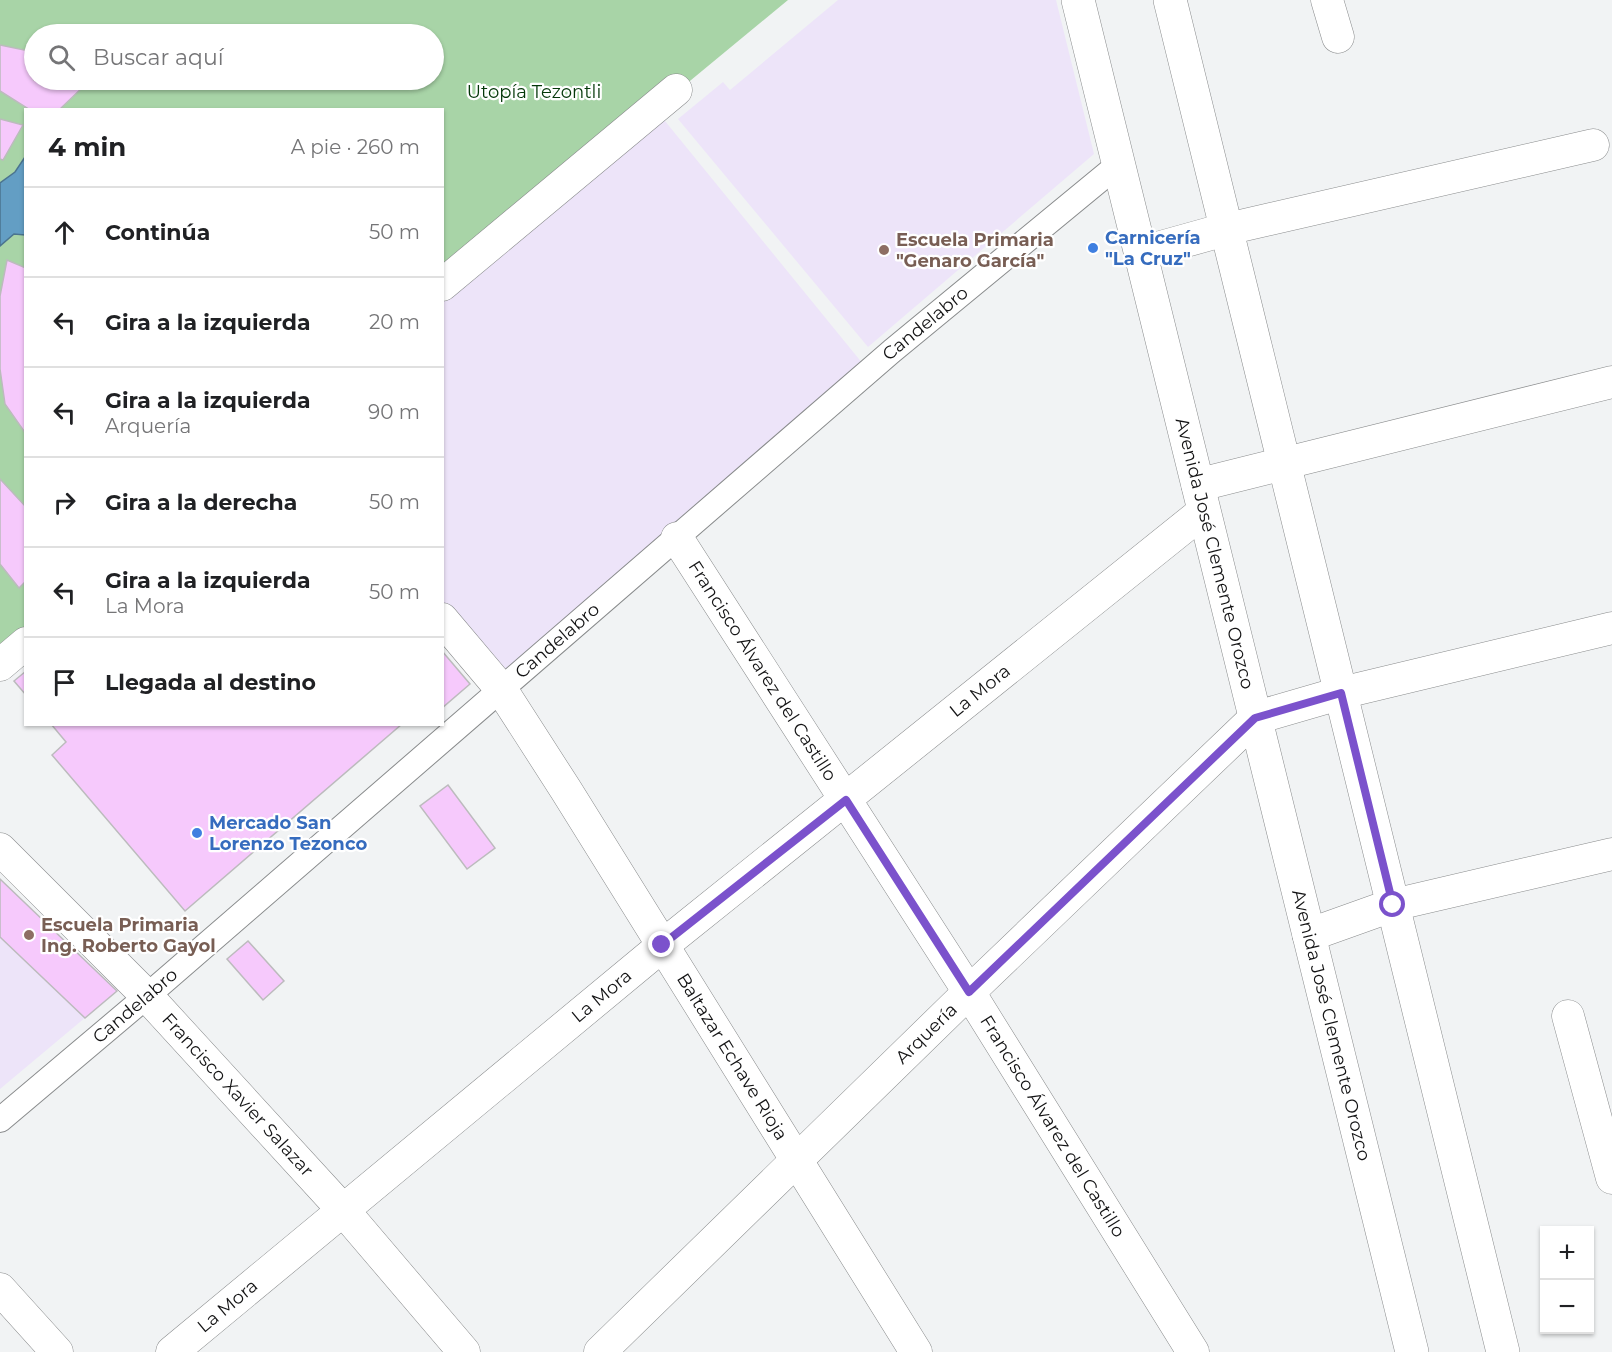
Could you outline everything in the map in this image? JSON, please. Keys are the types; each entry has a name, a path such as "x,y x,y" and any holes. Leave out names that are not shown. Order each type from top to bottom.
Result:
{"street":[{"name":"Avenida José Clemente Orozco","path":"1078,0 1309,935 1405,1348"},
{"path":"1170,0 1286,463 1503,1352"},
{"path":"1328,0 1338,37"},
{"path":"444,283 676,90"},
{"path":"1141,253 1227,229 1593,146"},
{"name":"Candelabro","path":"0,1120 147,996 892,351 1119,164"},
{"path":"1201,498 1286,463 1612,382"},
{"name":"La Mora","path":"172,1352 662,945 846,800 1201,498"},
{"name":"Francisco Álvarez del Castillo","path":"677,538 969,992 1193,1352"},
{"name":"Baltazar Echave Rioja","path":"444,621 501,689 915,1352"},
{"path":"1255,718 1341,693 1612,628"},
{"path":"0,665 24,645"},
{"name":"Arquería","path":"600,1352 969,992 1255,718"},
{"name":"Francisco Xavier Salazar","path":"0,849 147,996 343,1210 464,1352"},
{"path":"1309,935 1393,905 1612,854"},
{"path":"1568,1016 1612,1178"},
{"path":"0,1289 57,1352"}],"shaded area":[{"name":"Escuela Primaria \"Genaro García\"","path":"838,0 1056,0 1094,154 868,347 678,119 723,82 730,90"},
{"path":"656,110 863,364 493,680 444,619 444,285"},
{"name":"Escuela Primaria Ing. Roberto Gayol","path":"0,879 117,991 0,1089"}],"green space":[{"name":"Utopía Tezontli","path":"0,0 788,0 444,284 444,108 24,108 24,631 0,650"}],"water":[{"path":"24,158 24,235 14,234 0,246 0,183 15,172"}],"building":[{"path":"0,45 24,50 24,90 80,90 61,108 27,108 0,91"},
{"path":"0,119 23,125 3,160 0,159"},
{"path":"7,260 24,267 24,431 5,404 0,369 0,296"},
{"path":"0,479 24,505 24,583 19,588 0,564"},
{"path":"444,653 470,684 444,706"},
{"path":"24,673 24,693 14,681"},
{"name":"Mercado San Lorenzo Tezonco","path":"53,726 400,726 185,911 52,755 66,742"},
{"path":"448,785 495,848 467,869 420,806"},
{"path":"0,879 117,991 85,1018 0,937"},
{"path":"248,941 284,981 263,1000 227,959"}],"place":[{"name":"Carnicería \"La Cruz\"","path":"1093,248"},
{"name":"Escuela Primaria \"Genaro García\"","path":"884,250"},
{"name":"Mercado San Lorenzo Tezonco","path":"197,833"},
{"name":"Escuela Primaria Ing. Roberto Gayol","path":"29,935"}],"route":[{"path":"662,945 846,800 969,992 1255,718 1341,693 1393,905"}]}
